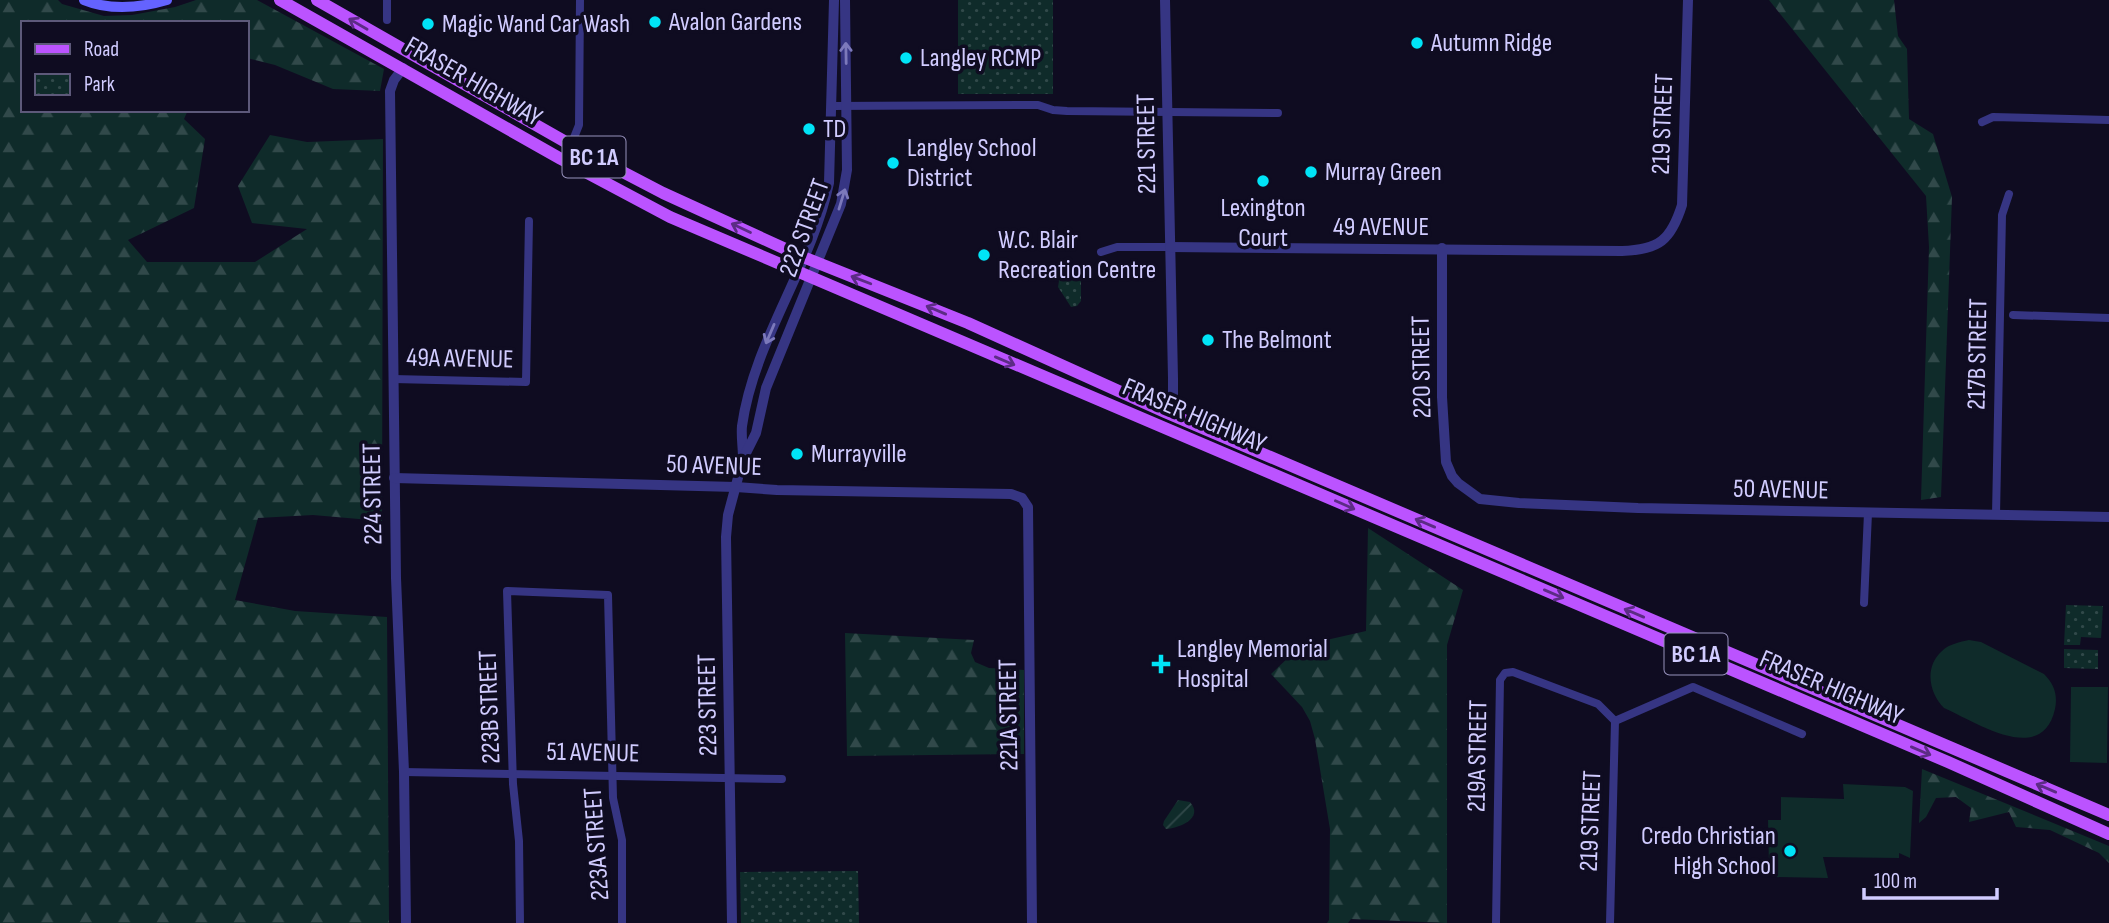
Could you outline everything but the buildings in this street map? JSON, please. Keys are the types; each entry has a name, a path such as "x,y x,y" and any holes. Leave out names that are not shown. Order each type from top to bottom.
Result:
{"main road":[{"path":"84,0 106,7 144,6 167,0"},
{"name":"FRASER HIGHWAY","path":"280,0 670,217 1923,751 2109,834"},
{"name":"FRASER HIGHWAY","path":"317,0 571,145 663,193 803,257 968,323 1165,412 2109,815"}],"street":[{"path":"387,0 387,19"},
{"path":"571,145 579,125 580,0"},
{"name":"222 STREET","path":"743,459 741,428 751,383 803,257 829,183 834,0"},
{"name":"222 STREET","path":"736,487 743,459 756,433 774,365 818,262 845,187 845,0"},
{"name":"221 STREET","path":"1165,0 1173,393 1165,412"},
{"name":"219 STREET","path":"1660,243 1676,226 1682,205 1688,0"},
{"name":"224 STREET","path":"402,68 390,91 394,478 407,923"},
{"path":"831,106 1038,105 1066,111 1278,113"},
{"path":"1982,122 1993,117 2109,120"},
{"name":"217B STREET","path":"1996,515 2002,215 2009,194"},
{"name":"49A AVENUE","path":"393,379 526,382 529,221"},
{"name":"49 AVENUE","path":"1101,252 1117,247 1643,251 1660,243"},
{"name":"220 STREET","path":"1442,248 1442,397 1446,462 1458,483"},
{"path":"2013,315 2109,317"},
{"name":"50 AVENUE","path":"394,478 1011,494 1022,498 1028,507"},
{"name":"50 AVENUE","path":"1458,483 1480,499 1519,503 2109,517"},
{"name":"223 STREET","path":"732,923 726,537 728,514 736,487"},
{"name":"221A STREET","path":"1028,507 1032,923"},
{"path":"1864,603 1868,513"},
{"name":"223B STREET","path":"520,923 519,841 512,773 507,591 608,595"},
{"name":"223A STREET","path":"608,595 613,798 622,840 622,923"},
{"name":"219A STREET","path":"1496,923 1500,680 1505,673 1513,672 1598,704 1615,721"},
{"path":"1615,721 1693,687 1802,734"},
{"name":"219 STREET","path":"1610,923 1615,721"},
{"name":"51 AVENUE","path":"404,772 782,779"}],"green space":[{"path":"0,0 58,0 62,4 104,16 132,15 196,0 257,0 384,69 380,91 333,89 275,65 248,58 248,21 21,21 21,112 187,112 184,119 205,139 194,208 128,240 147,262 255,262 307,229 252,223 238,186 270,135 307,142 383,139 382,521 313,515 258,518 235,600 295,611 387,617 389,923 0,923"},
{"path":"958,0 1053,0 1053,94 958,94"},
{"path":"1769,0 1894,0 1898,36 1907,49 1909,119 1933,134 1952,197 1941,497 1921,500 1929,247 1926,196"},
{"path":"1055,275 1081,281 1081,301 1077,306 1071,307 1058,287 1059,281"},
{"path":"1368,528 1463,590 1447,645 1447,923 1351,919 1348,923 1327,923 1330,829 1315,739 1310,721 1302,707 1271,674 1291,655 1319,648 1322,641 1366,631"},
{"path":"2066,605 2103,606 2101,638 2081,637 2080,645 2064,645"},
{"path":"845,633 974,640 971,653 975,662 989,668 1024,670 1024,754 847,756"},
{"path":"1969,640 1981,642 2044,674 2050,682 2055,694 2055,709 2048,726 2037,735 2023,738 2007,736 1944,708 1939,702 1931,680 1936,657 1945,649"},
{"path":"2064,649 2098,650 2098,669 2064,668"},
{"path":"2071,687 2108,687 2107,763 2070,762"},
{"path":"1922,769 2109,846 2109,863 2099,853 2050,830 2016,827 2009,812 1969,822 1971,808 1956,797 1936,798 1926,817 1919,823"},
{"path":"1843,784 1905,787 1913,791 1910,858 1899,853 1899,858 1823,857 1828,878 1773,877 1769,868 1768,820 1781,820 1781,797 1844,799"},
{"path":"1178,800 1190,802 1194,813 1189,821 1166,829 1164,821"},
{"path":"858,871 859,923 741,923 740,872"}],"place":[{"name":"Avalon Gardens","path":"655,22"},
{"name":"Magic Wand Car Wash","path":"428,24"},
{"name":"Autumn Ridge","path":"1417,43"},
{"name":"Langley RCMP","path":"906,58"},
{"name":"TD","path":"809,129"},
{"name":"Langley School District","path":"893,163"},
{"name":"Murray Green","path":"1311,172"},
{"name":"Lexington Court","path":"1263,181"},
{"name":"W.C. Blair Recreation Centre","path":"984,255"},
{"name":"The Belmont","path":"1208,340"},
{"name":"Murrayville","path":"797,454"},
{"name":"Langley Memorial Hospital","path":"1161,664"},
{"name":"Credo Christian High School","path":"1790,851"}]}
